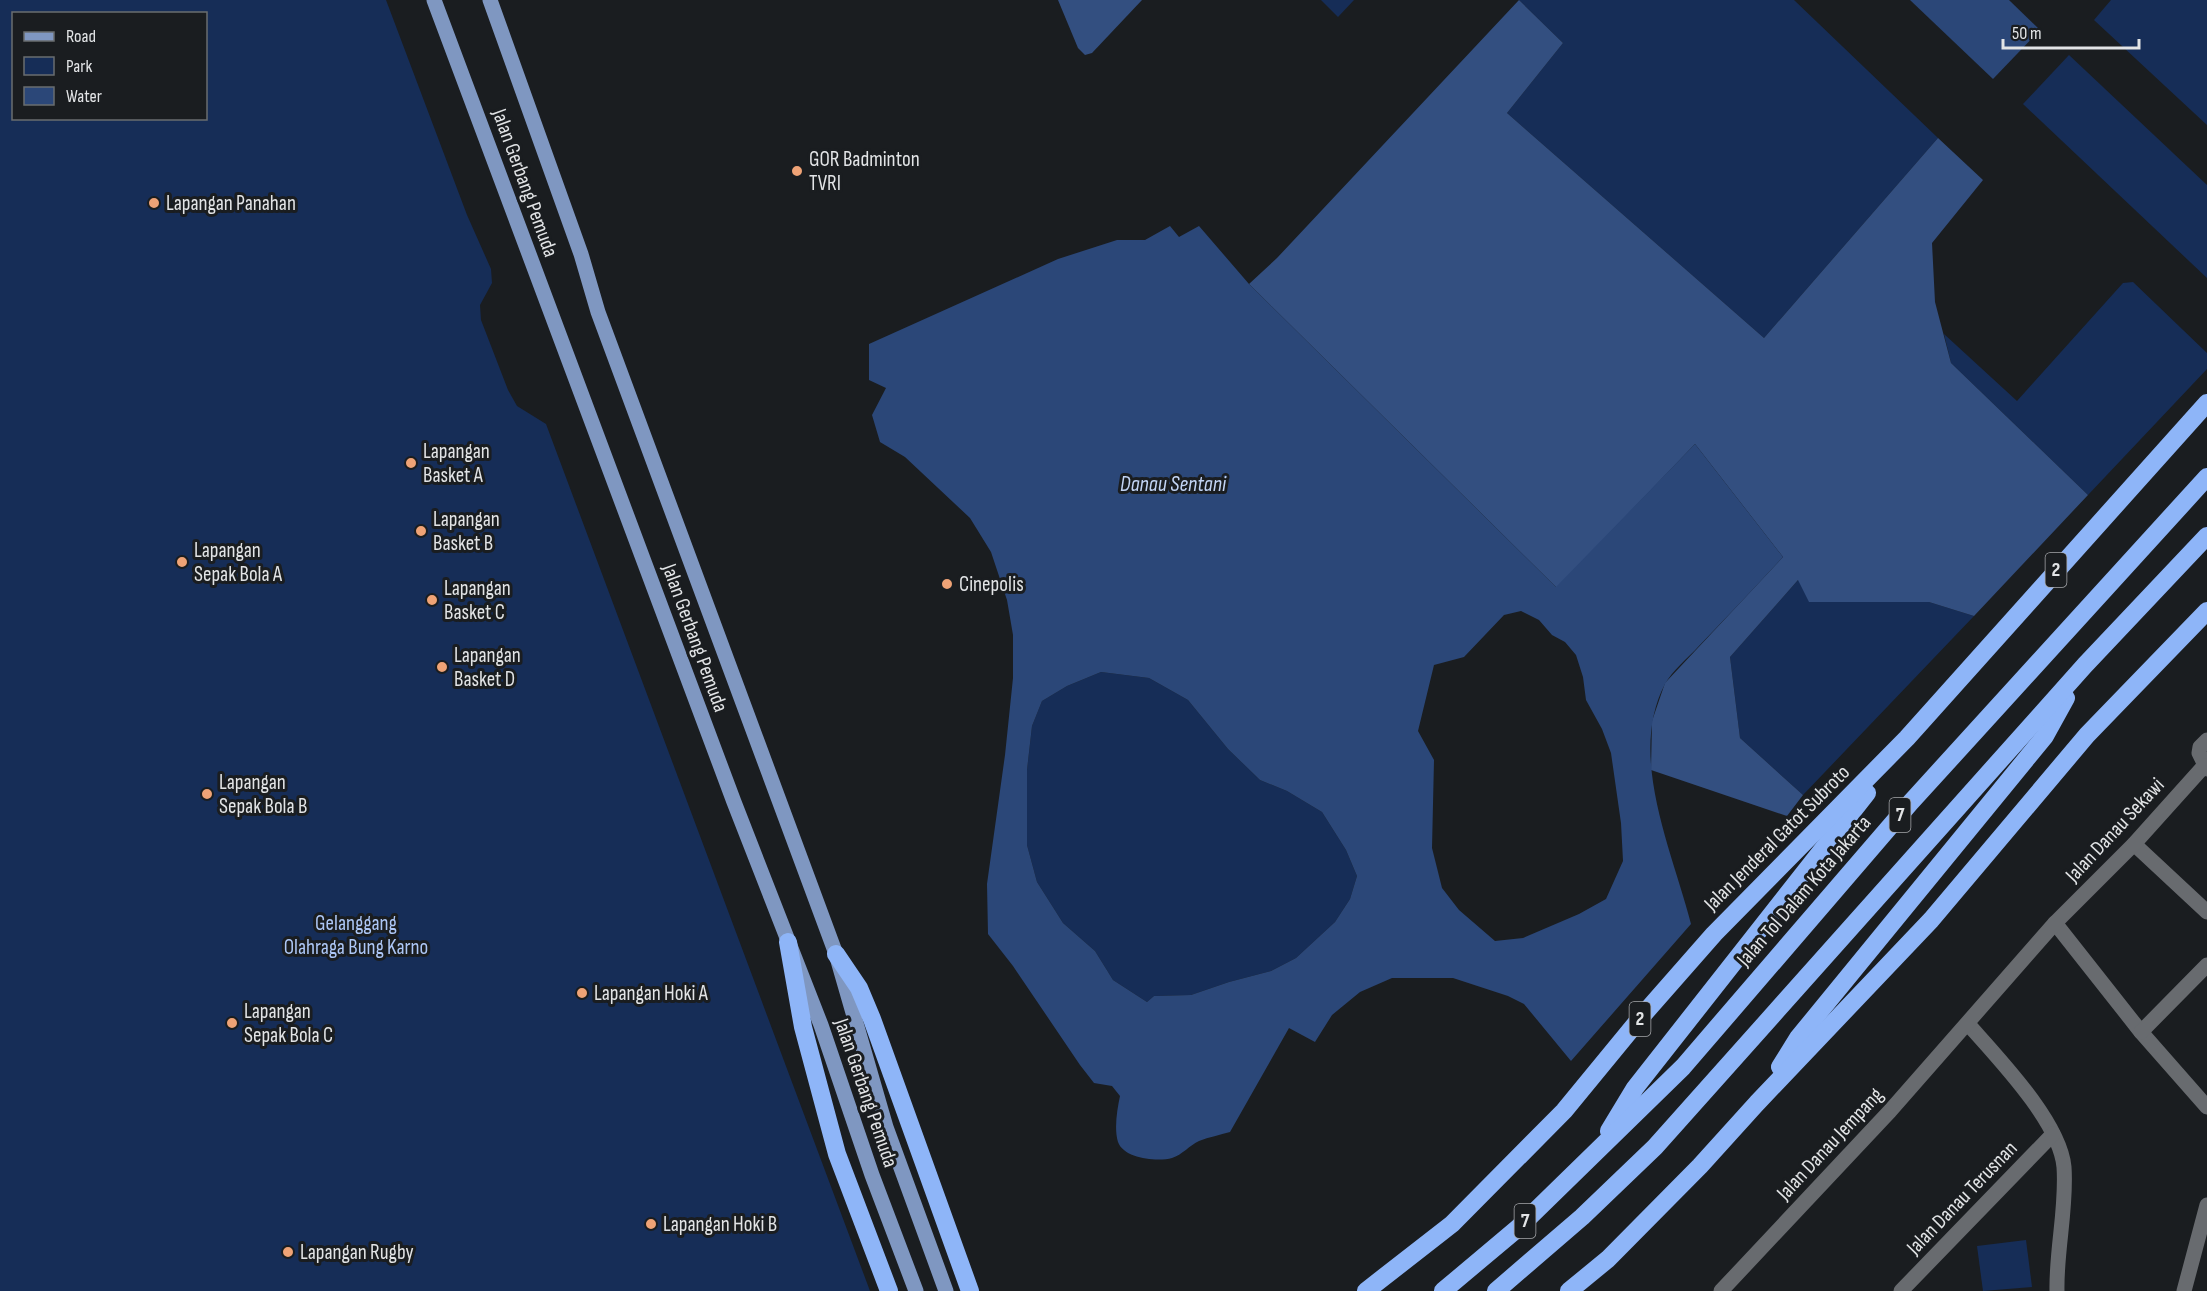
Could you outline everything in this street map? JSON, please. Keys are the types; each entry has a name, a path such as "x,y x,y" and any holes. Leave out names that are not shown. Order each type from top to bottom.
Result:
{"highway":[{"name":"Jalan Jenderal Gatot Subroto","path":"1366,1291 1452,1224 1564,1111 1642,1016 1714,934 1907,738 2207,403"},
{"name":"Jalan Tol Dalam Kota Jakarta","path":"1443,1291 1518,1228 1683,1067 1911,802 2207,477"},
{"name":"7","path":"1496,1291 1582,1217 1655,1147 2085,665 2207,536"},
{"path":"1569,1291 1616,1251 1700,1167 1757,1103 1931,920 2087,735 2207,610"},
{"path":"1757,1103 1798,1038 2044,736 2085,665"},
{"path":"1595,1154 1635,1088 1856,807 1907,738"},
{"path":"788,942 803,1027 837,1154 889,1291"},
{"path":"836,954 858,988 872,1019 970,1291"}],"main road":[{"name":"Jalan Gerbang Pemuda","path":"434,0 734,802 821,1025 872,1175 916,1291"},
{"name":"Jalan Gerbang Pemuda","path":"490,0 581,255 598,312 836,954 886,1127 946,1291"}],"street":[{"path":"2205,767 2199,753 2200,747 2207,740"},
{"name":"Jalan Danau Sekawi","path":"1968,1024 2055,923 2134,844 2205,767"},
{"path":"2134,844 2207,912"},
{"path":"2055,923 2141,1032 2207,1107"},
{"path":"2141,1032 2207,965"},
{"path":"1968,1024 2020,1083 2053,1134 2064,1166 2056,1269 2057,1291"},
{"name":"Jalan Danau Jempang","path":"1721,1291 1890,1111 1968,1024"},
{"name":"Jalan Danau Terusnan","path":"1902,1291 2053,1134"},
{"path":"2184,1291 2207,1205"}],"green space":[{"name":"Gelanggang Olahraga Bung Karno","path":"0,0 386,0 467,215 491,269 492,283 480,305 481,320 508,390 517,406 546,424 870,1291 0,1291"},
{"path":"1321,0 1354,0 1338,17"},
{"path":"1519,0 1794,0 1938,138 1764,338 1507,113 1563,43"},
{"path":"2111,0 2207,0 2207,125 2094,20"},
{"path":"2069,55 2207,185 2207,278 2023,104"},
{"path":"2133,282 2207,353 2207,369 2088,495 1951,363 1944,334 2017,401 2123,283"},
{"path":"1799,579 1810,602 1929,602 1974,616 1803,795 1740,738 1730,657"},
{"path":"1101,672 1149,678 1188,700 1228,749 1260,780 1287,791 1322,812 1346,850 1357,876 1350,899 1335,922 1296,958 1271,971 1191,995 1154,996 1147,1002 1113,980 1095,951 1063,923 1037,882 1027,845 1027,770 1032,726 1042,701 1067,686"},
{"path":"2026,1240 2032,1287 1983,1291 1977,1246"}],"shaded area":[{"path":"1058,0 1142,0 1092,53 1085,55 1078,48"},
{"path":"1519,0 1563,43 1507,113 1764,338 1938,138 1983,180 1932,243 1935,302 1951,363 2088,495 1974,616 1929,602 1809,602 1798,580 1730,657 1740,738 1803,795 1787,816 1651,770 1652,721 1665,683 1783,557 1695,444 1557,588 1249,284 1277,258"}],"water":[{"path":"1910,0 2009,0 2040,30 1993,79"},
{"name":"Danau Sentani","path":"1170,226 1179,237 1199,226 1249,284 1556,587 1695,444 1783,557 1676,669 1665,684 1654,712 1650,742 1652,773 1665,835 1691,924 1571,1061 1524,1004 1508,996 1453,978 1392,978 1360,992 1332,1015 1315,1042 1289,1028 1230,1132 1199,1141 1172,1158 1158,1160 1142,1158 1121,1148 1118,1142 1116,1125 1120,1096 1112,1086 1094,1083 1013,966 988,934 987,884 1013,678 1013,635 1007,600 991,552 970,518 905,457 880,442 872,415 886,388 869,380 869,344 1058,259 1117,240 1145,240","holes":["1521,611 1539,620 1552,635 1565,642 1576,655 1583,677 1586,700 1602,729 1611,753 1621,823 1623,861 1606,899 1579,914 1523,938 1495,941 1459,910 1442,888 1432,848 1434,760 1418,731 1434,665 1464,657 1504,615","1101,672 1149,678 1188,700 1228,749 1260,780 1287,791 1322,812 1346,850 1357,876 1350,899 1335,922 1296,958 1271,971 1191,995 1154,996 1147,1002 1113,980 1095,951 1063,923 1037,882 1027,845 1027,770 1032,726 1042,701 1067,686"]}],"place":[{"name":"GOR Badminton TVRI","path":"797,171"},
{"name":"Lapangan Panahan","path":"154,203"},
{"name":"Lapangan Basket A","path":"411,463"},
{"name":"Lapangan Basket B","path":"421,531"},
{"name":"Lapangan Sepak Bola A","path":"182,562"},
{"name":"Cinepolis","path":"947,584"},
{"name":"Lapangan Basket C","path":"432,600"},
{"name":"Lapangan Basket D","path":"442,667"},
{"name":"Lapangan Sepak Bola B","path":"207,794"},
{"name":"Lapangan Hoki A","path":"582,993"},
{"name":"Lapangan Sepak Bola C","path":"232,1023"},
{"name":"Lapangan Hoki B","path":"651,1224"},
{"name":"Lapangan Rugby","path":"288,1252"}]}
